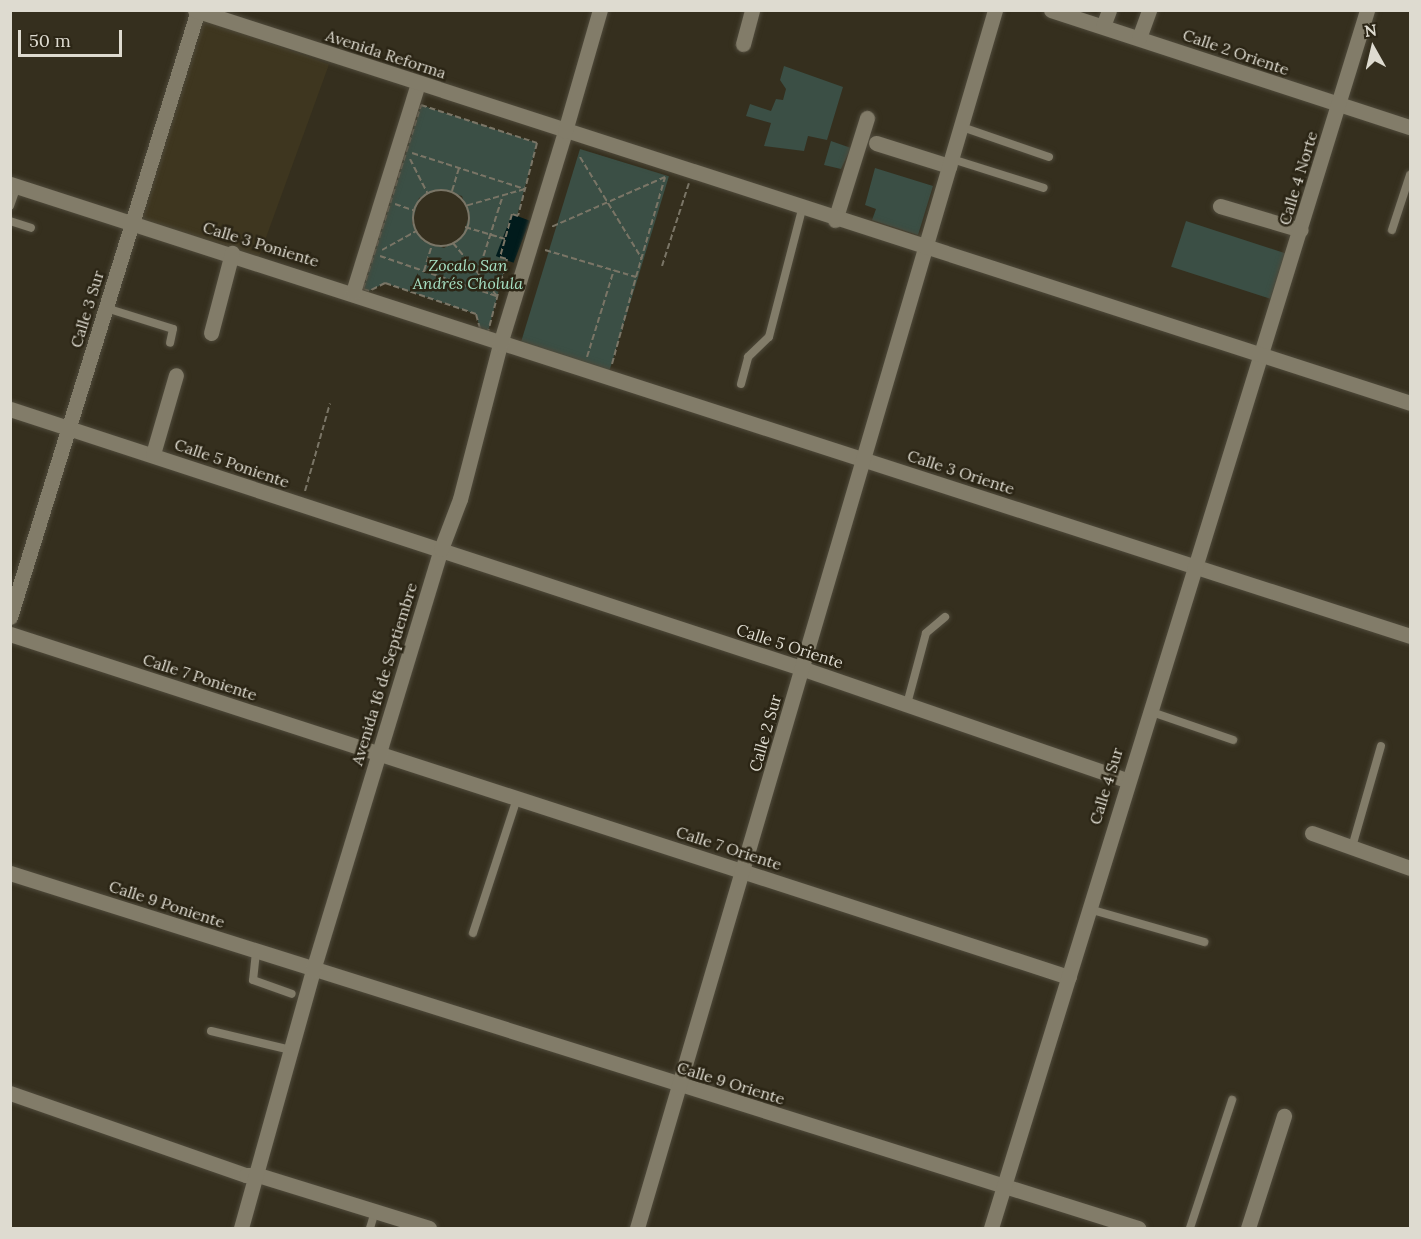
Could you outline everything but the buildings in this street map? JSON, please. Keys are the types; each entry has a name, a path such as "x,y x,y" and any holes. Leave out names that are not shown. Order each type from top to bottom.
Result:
{"street":[{"name":"Avenida 16 de Septiembre","path":"241,1228 258,1175 313,970 441,549 460,499 500,344 600,10"},
{"path":"743,44 752,10"},
{"name":"Calle 2 Sur","path":"638,1228 924,246 962,127 994,10"},
{"name":"Calle 2 Oriente","path":"1051,10 1410,127"},
{"path":"1103,26 1109,10"},
{"path":"1139,38 1149,10"},
{"name":"Calle 4 Norte","path":"1262,357 1367,10"},
{"name":"Avenida Reforma","path":"197,11 836,220 924,246 1410,403"},
{"name":"Calle 3 Sur","path":"10,617 197,11"},
{"path":"353,292 418,83"},
{"path":"836,220 867,118"},
{"path":"876,143 951,163"},
{"name":"Calle 3 Poniente","path":"14,185 353,292 500,344"},
{"path":"1220,206 1301,230"},
{"path":"211,333 232,253"},
{"name":"Calle 3 Oriente","path":"500,344 1410,636"},
{"name":"Calle 4 Sur","path":"991,1228 1127,780 1262,357"},
{"path":"153,454 176,375"},
{"name":"Calle 5 Poniente","path":"10,409 153,454 300,506 441,549"},
{"name":"Calle 5 Oriente","path":"441,549 907,704 1127,780"},
{"name":"Calle 7 Poniente","path":"10,634 379,754"},
{"name":"Calle 7 Oriente","path":"379,754 1069,977"},
{"path":"1312,833 1410,868"},
{"name":"Calle 9 Poniente","path":"10,873 313,970"},
{"name":"Calle 9 Oriente","path":"313,970 1138,1228"},
{"path":"10,1093 246,1175 258,1175 429,1228"},
{"path":"1248,1228 1284,1116"}],"lane":[{"path":"962,127 1050,156"},
{"path":"951,163 1044,188"},
{"path":"1392,230 1410,175"},
{"path":"10,206 14,185"},
{"path":"741,384 748,357 769,337 802,209"},
{"path":"10,221 32,228"},
{"path":"106,308 173,329 170,343"},
{"path":"907,704 926,633 945,617"},
{"path":"1149,711 1233,740"},
{"path":"1352,847 1381,746"},
{"path":"472,933 517,798"},
{"path":"1089,909 1204,942"},
{"path":"255,952 253,980 292,994"},
{"path":"211,1031 291,1050"},
{"path":"1190,1228 1232,1100"},
{"path":"370,1228 375,1212"}],"path":[{"path":"421,105 537,143 518,216 512,214 500,257 507,259 488,332 480,329 476,314 395,286 385,283 369,291 363,289 406,151 421,105"},
{"path":"406,151 525,189"},
{"path":"406,151 428,194"},
{"path":"580,156 642,259"},
{"path":"451,192 459,168"},
{"path":"551,227 665,177 608,377"},
{"path":"663,266 691,178"},
{"path":"440,189 462,196 469,217 462,237 444,248 423,241 412,223 418,198 428,194 440,189"},
{"path":"465,206 525,189"},
{"path":"478,273 503,195"},
{"path":"390,203 415,211"},
{"path":"465,227 505,239"},
{"path":"374,254 417,230"},
{"path":"453,242 497,296"},
{"path":"423,271 432,244"},
{"path":"545,250 636,277"},
{"path":"374,254 497,296"},
{"path":"583,369 614,270"},
{"path":"300,506 330,403"}],"shaded area":[{"path":"204,19 329,64 257,261 133,215"}],"green space":[{"path":"784,66 843,87 827,140 808,136 804,151 764,146 771,123 746,116 750,104 771,111 776,99 783,100 786,89 780,80"},
{"name":"Zocalo San Andrés Cholula","path":"421,105 537,143 517,216 513,215 500,256 507,259 488,332 480,329 476,314 385,283 369,291 363,289","holes":["440,189 462,196 469,217 462,237 444,248 423,241 412,223 419,198"]},
{"path":"831,141 851,148 841,169 824,165"},
{"path":"580,149 669,176 608,375 519,348"},
{"path":"875,168 933,186 918,235 872,220 876,209 865,205"},
{"path":"1186,221 1286,253 1271,299 1171,267"}],"water":[{"path":"512,214 530,221 514,263 496,256"}]}
